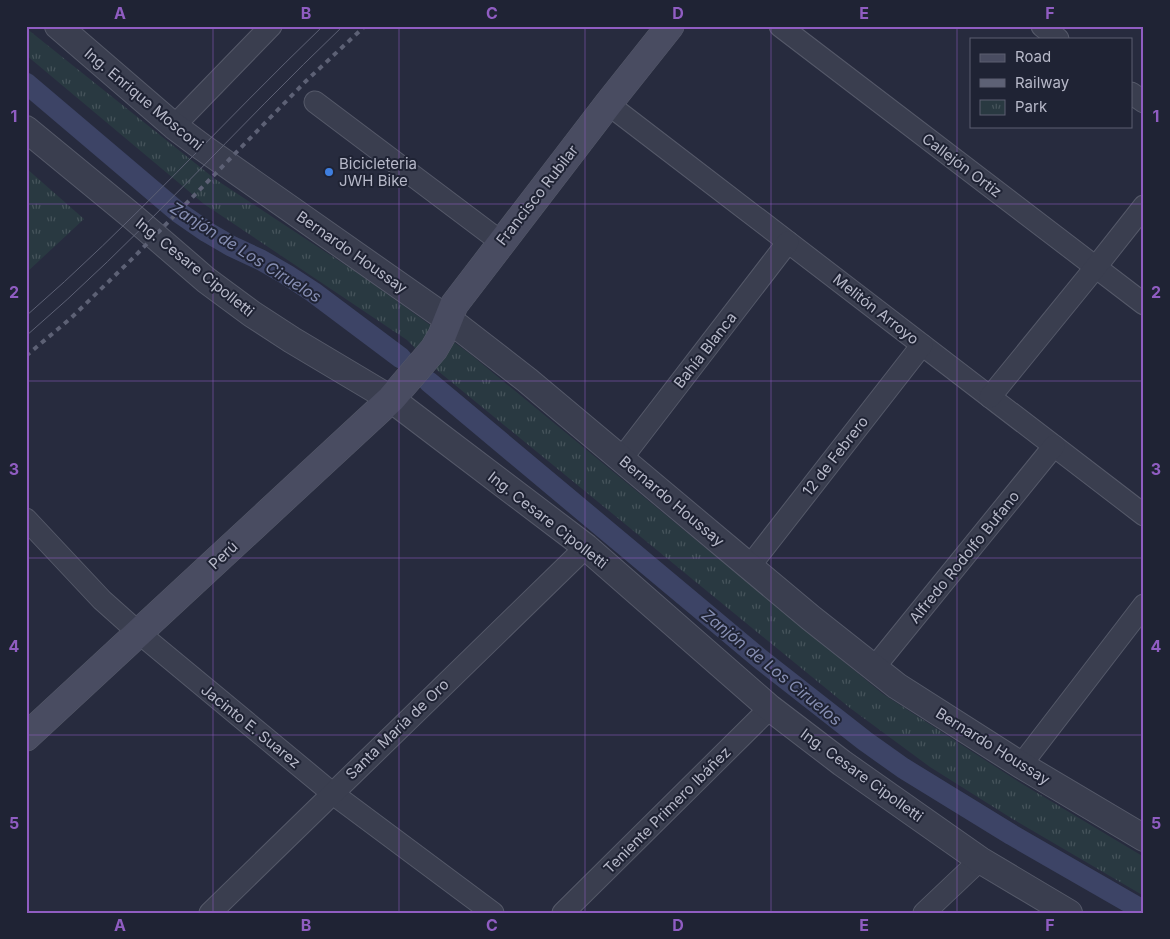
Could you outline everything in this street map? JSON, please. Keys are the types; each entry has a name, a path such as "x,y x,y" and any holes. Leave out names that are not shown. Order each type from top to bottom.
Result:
{"main road":[{"name":"Francisco Rubilar","path":"416,371 434,349 454,305 670,26"},
{"name":"Perú","path":"26,737 391,399 416,371"}],"street":[{"name":"Ing. Enrique Mosconi","path":"58,26 174,126 208,151"},
{"path":"174,126 271,26"},
{"name":"Callejón Ortiz","path":"780,26 1144,304"},
{"path":"1042,26 1057,38"},
{"path":"1132,94 1144,102"},
{"path":"314,102 501,242"},
{"name":"Melitón Arroyo","path":"608,104 1144,515"},
{"name":"Ing. Cesare Cipolletti","path":"26,129 206,280 252,314 300,345 391,399 586,547 770,708 842,763 980,860 1069,913"},
{"name":"Bernardo Houssay","path":"208,151 502,359 622,458 749,567 897,686 1021,765 1144,838"},
{"path":"990,397 1144,206"},
{"name":"Bahía Blanca","path":"622,458 788,242"},
{"name":"12 de Febrero","path":"749,567 922,345"},
{"name":"Alfredo Rodolfo Bufano","path":"874,669 1054,446"},
{"name":"Jacinto E. Suarez","path":"26,519 102,600 139,633 332,793 493,913"},
{"name":"Santa María de Oro","path":"210,913 586,547"},
{"path":"1021,765 1144,605"},
{"name":"Teniente Primero Ibáñez","path":"563,913 770,708"},
{"path":"924,913 980,860"}],"green space":[{"path":"26,28 215,179 365,278 469,353 883,694 1019,782 1144,857 1144,896 1011,818 930,767 850,708 438,371 407,340 204,204 26,55"},
{"path":"26,168 84,219 26,273"}],"waterway":[{"name":"Zanjón de Los Ciruelos","path":"26,83 178,212 207,232 261,260 313,292 401,358"},
{"name":"Zanjón de Los Ciruelos","path":"429,382 759,658 865,741 903,768 1012,835 1144,911"}],"tram line":[{"path":"26,316 140,210 323,26"},
{"path":"26,336 147,223 343,26"}],"railway":[{"path":"26,356 71,318 134,257 306,81 365,26"}],"place":[{"name":"Bicicleteria JWH Bike","path":"329,172"}]}
